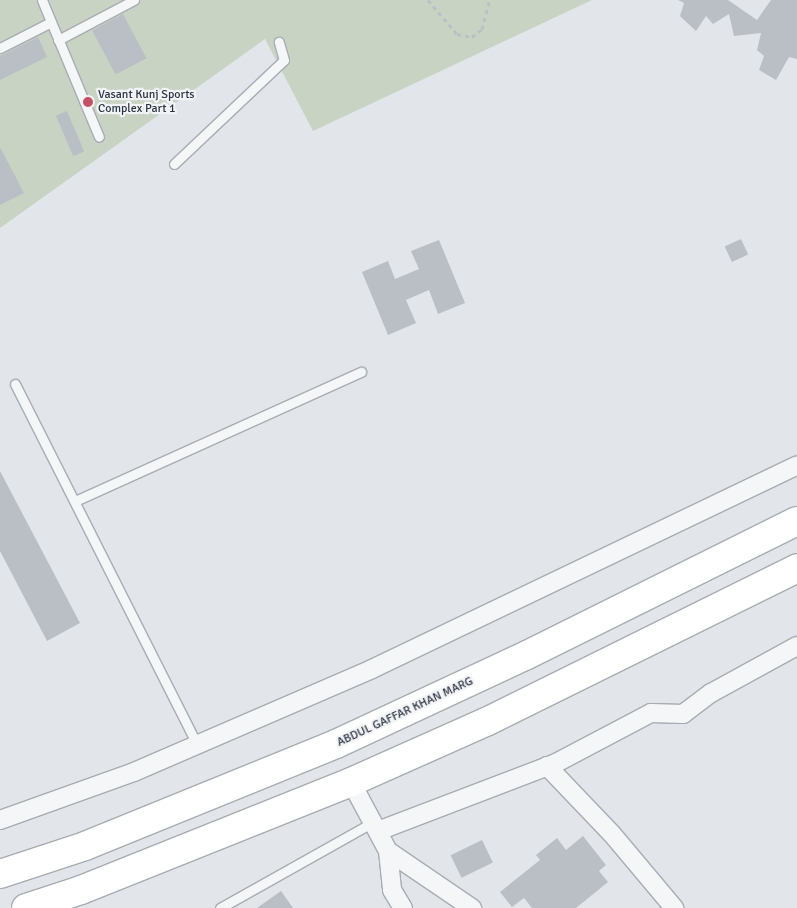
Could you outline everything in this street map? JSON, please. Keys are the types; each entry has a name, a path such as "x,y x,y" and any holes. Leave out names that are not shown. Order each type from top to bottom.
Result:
{"main road":[{"name":"ABDUL GAFFAR KHAN MARG","path":"0,874 85,846 336,744 527,655 797,521"},
{"path":"26,908 77,899 351,782 486,722 797,568"}],"street":[{"path":"0,820 198,746 372,669 797,466"},
{"path":"375,827 547,766 597,744 651,713 683,714 691,711 710,693 797,646"},
{"path":"547,766 612,834 674,908"},
{"path":"351,782 388,851 392,890 403,908"},
{"path":"388,851 472,908"}],"lane":[{"path":"42,0 99,137"},
{"path":"58,40 134,0"},
{"path":"0,48 51,22"},
{"path":"174,164 284,60 279,42"},
{"path":"75,501 361,372"},
{"path":"15,384 198,746"},
{"path":"220,908 375,827"}],"path":[{"path":"428,0 438,7 457,34 472,37 482,29 490,0"}],"green space":[{"name":"Vasant Kunj Sports Complex Part 1","path":"0,0 592,0 313,131 265,39 0,228"}],"building":[{"path":"678,0 728,0 757,20 771,0 797,0 797,59 789,57 776,80 759,70 764,56 757,50 761,33 734,36 729,14 713,24 706,16 696,31 680,16 684,3"},
{"path":"123,14 146,58 116,75 92,30"},
{"path":"38,37 47,57 0,80 0,56"},
{"path":"67,111 84,152 73,156 56,116"},
{"path":"0,147 24,193 0,205"},
{"path":"741,239 748,254 732,262 725,247"},
{"path":"439,240 465,303 438,314 429,290 406,300 416,323 388,335 362,272 388,261 395,279 419,269 411,251"},
{"path":"0,471 80,623 47,641 0,551"},
{"path":"583,836 606,865 599,871 608,882 576,908 532,908 524,898 512,907 500,892 540,860 536,855 557,838 566,850"},
{"path":"482,840 493,862 462,878 451,855"},
{"path":"281,891 293,908 257,908"}],"place":[{"name":"Vasant Kunj Sports Complex Part 1","path":"88,102"}]}
